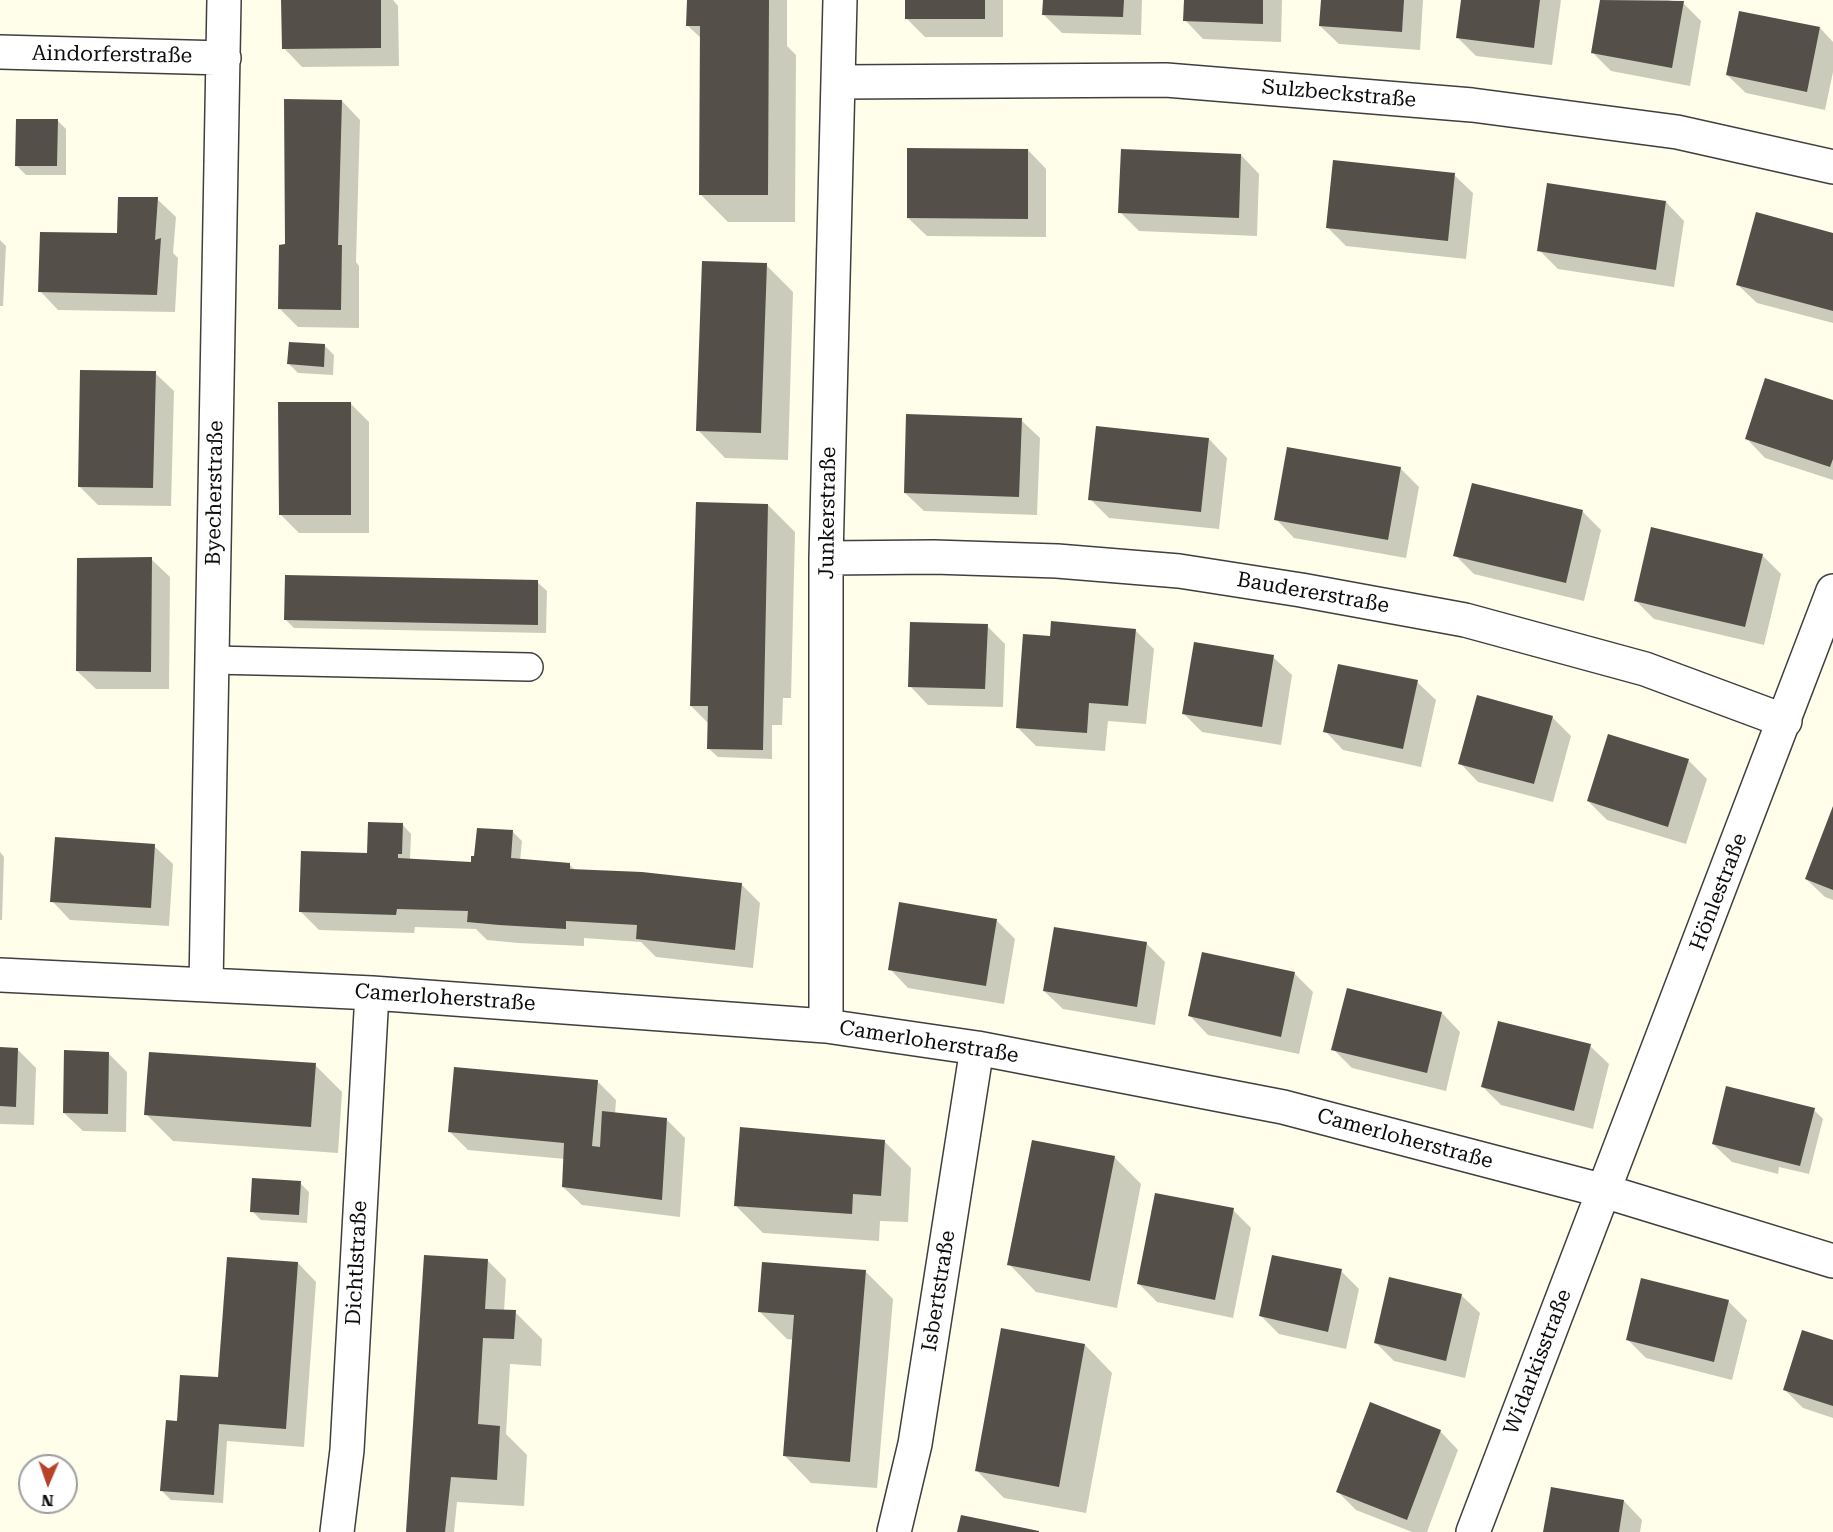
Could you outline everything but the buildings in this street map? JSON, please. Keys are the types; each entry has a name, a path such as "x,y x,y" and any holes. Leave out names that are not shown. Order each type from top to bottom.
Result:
{"street":[{"name":"Byecherstraße","path":"206,985 224,0"},
{"name":"Junkerstraße","path":"826,1026 826,558 840,82 840,0"},
{"name":"Aindorferstraße","path":"0,52 224,58"},
{"name":"Sulzbeckstraße","path":"840,82 1166,80 1472,105 1677,132 1833,167"},
{"name":"Baudererstraße","path":"826,558 934,557 1057,561 1179,571 1301,590 1487,626 1645,669 1785,721"},
{"name":"Hönlestraße","path":"1604,1191 1833,591"},
{"name":"Camerloherstraße","path":"0,975 372,993 826,1026 977,1048 1282,1107 1604,1191 1833,1261"},
{"name":"Dichtlstraße","path":"337,1532 347,1450 372,993"},
{"name":"Isbertstraße","path":"894,1532 915,1444 977,1048"},
{"name":"Widarkisstraße","path":"1473,1532 1604,1191"}],"lane":[{"path":"212,660 529,667"}]}
